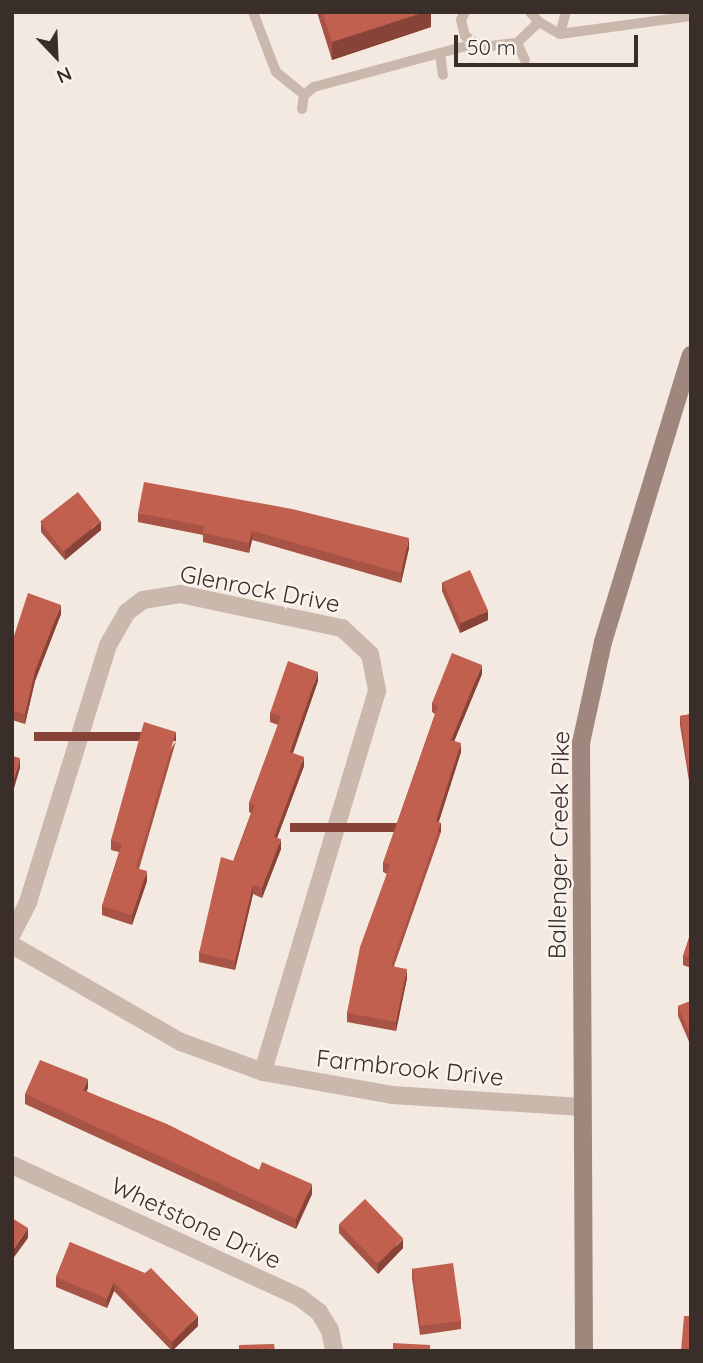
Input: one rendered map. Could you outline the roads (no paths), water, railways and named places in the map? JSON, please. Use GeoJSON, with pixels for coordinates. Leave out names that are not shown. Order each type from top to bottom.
{"type":"FeatureCollection","features":[{"type":"Feature","properties":{"kind":"main road","name":"Ballenger Creek Pike"},"geometry":{"type":"LineString","coordinates":[[584,1351],[581,743],[603,642],[691,355]]}},
{"type":"Feature","properties":{"kind":"street","name":"Glenrock Drive"},"geometry":{"type":"LineString","coordinates":[[12,934],[28,902],[108,645],[127,611],[143,600],[180,594],[342,628],[370,654],[377,691],[263,1072]]}},
{"type":"Feature","properties":{"kind":"street","name":"Farmbrook Drive"},"geometry":{"type":"LineString","coordinates":[[12,946],[181,1042],[263,1072],[392,1095],[582,1107]]}},
{"type":"Feature","properties":{"kind":"street","name":"Whetstone Drive"},"geometry":{"type":"LineString","coordinates":[[12,1165],[299,1297],[319,1312],[330,1330],[334,1351]]}},
{"type":"Feature","properties":{"kind":"lane"},"geometry":{"type":"LineString","coordinates":[[253,12],[276,72],[304,95]]}},
{"type":"Feature","properties":{"kind":"lane"},"geometry":{"type":"LineString","coordinates":[[465,12],[463,27],[473,44]]}},
{"type":"Feature","properties":{"kind":"lane"},"geometry":{"type":"LineString","coordinates":[[530,12],[540,22],[560,34],[691,16]]}},
{"type":"Feature","properties":{"kind":"lane"},"geometry":{"type":"LineString","coordinates":[[560,34],[566,12]]}},
{"type":"Feature","properties":{"kind":"lane"},"geometry":{"type":"LineString","coordinates":[[302,109],[304,95],[314,87],[473,44],[482,47],[517,43],[540,22]]}},
{"type":"Feature","properties":{"kind":"lane"},"geometry":{"type":"LineString","coordinates":[[517,43],[524,61]]}},
{"type":"Feature","properties":{"kind":"lane"},"geometry":{"type":"LineString","coordinates":[[440,54],[443,75]]}}]}
